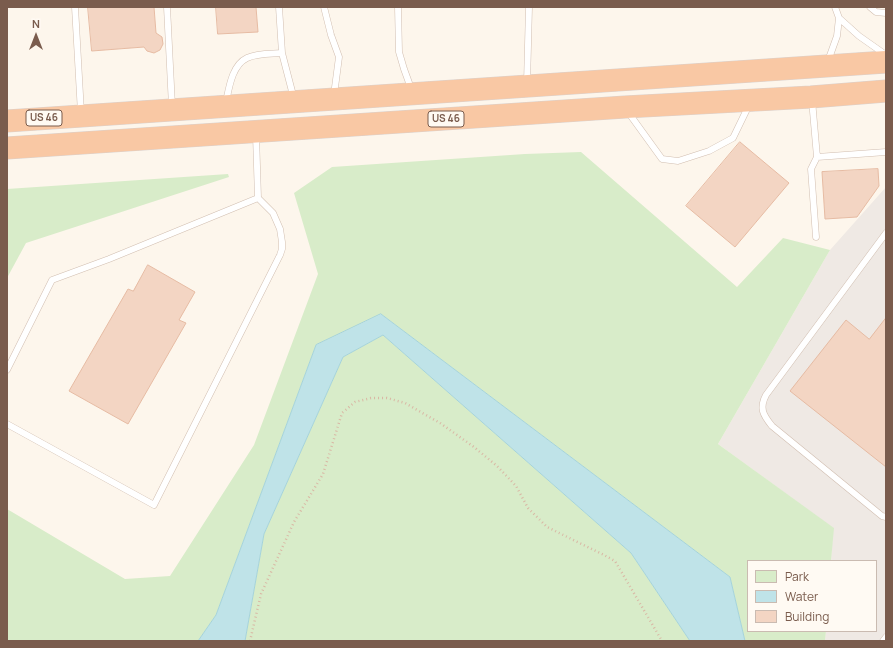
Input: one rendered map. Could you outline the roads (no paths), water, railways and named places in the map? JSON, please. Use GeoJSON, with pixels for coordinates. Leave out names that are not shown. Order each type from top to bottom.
{"type":"FeatureCollection","features":[{"type":"Feature","properties":{"kind":"highway","name":"US 46"},"geometry":{"type":"LineString","coordinates":[[7,121],[886,62]]}},
{"type":"Feature","properties":{"kind":"highway","name":"US 46"},"geometry":{"type":"LineString","coordinates":[[7,148],[886,91]]}},
{"type":"Feature","properties":{"kind":"lane"},"geometry":{"type":"LineString","coordinates":[[75,7],[81,116]]}},
{"type":"Feature","properties":{"kind":"lane"},"geometry":{"type":"LineString","coordinates":[[167,7],[172,110]]}},
{"type":"Feature","properties":{"kind":"lane"},"geometry":{"type":"LineString","coordinates":[[278,7],[282,53],[295,102]]}},
{"type":"Feature","properties":{"kind":"lane"},"geometry":{"type":"LineString","coordinates":[[324,7],[339,57],[333,99]]}},
{"type":"Feature","properties":{"kind":"lane"},"geometry":{"type":"LineString","coordinates":[[398,7],[399,52],[413,94]]}},
{"type":"Feature","properties":{"kind":"lane"},"geometry":{"type":"LineString","coordinates":[[527,86],[529,7]]}},
{"type":"Feature","properties":{"kind":"lane"},"geometry":{"type":"LineString","coordinates":[[826,66],[837,36],[839,18],[835,7]]}},
{"type":"Feature","properties":{"kind":"lane"},"geometry":{"type":"LineString","coordinates":[[870,7],[876,12],[886,13]]}},
{"type":"Feature","properties":{"kind":"lane"},"geometry":{"type":"LineString","coordinates":[[839,18],[859,36],[886,55]]}},
{"type":"Feature","properties":{"kind":"lane"},"geometry":{"type":"LineString","coordinates":[[225,106],[231,80],[238,66],[247,58],[260,54],[282,53]]}},
{"type":"Feature","properties":{"kind":"lane"},"geometry":{"type":"LineString","coordinates":[[811,97],[817,157],[811,169],[816,237]]}},
{"type":"Feature","properties":{"kind":"lane"},"geometry":{"type":"LineString","coordinates":[[625,107],[662,160],[678,161],[709,151],[733,138],[751,100]]}},
{"type":"Feature","properties":{"kind":"lane"},"geometry":{"type":"LineString","coordinates":[[7,424],[154,505],[280,255],[282,248],[280,229],[273,213],[258,198],[256,132]]}},
{"type":"Feature","properties":{"kind":"lane"},"geometry":{"type":"LineString","coordinates":[[817,157],[886,152]]}},
{"type":"Feature","properties":{"kind":"lane"},"geometry":{"type":"LineString","coordinates":[[7,370],[52,280],[109,259],[258,198]]}},
{"type":"Feature","properties":{"kind":"lane"},"geometry":{"type":"LineString","coordinates":[[886,233],[766,395],[762,408],[763,413],[772,426],[882,516],[886,517]]}},
{"type":"Feature","properties":{"kind":"lane"},"geometry":{"type":"LineString","coordinates":[[883,641],[886,637]]}},
{"type":"Feature","properties":{"kind":"water"},"geometry":{"type":"Polygon","coordinates":[[[381,314],[730,577],[745,641],[690,641],[631,553],[383,335],[343,357],[264,534],[245,641],[198,641],[216,615],[316,345],[381,314]]]}}]}
